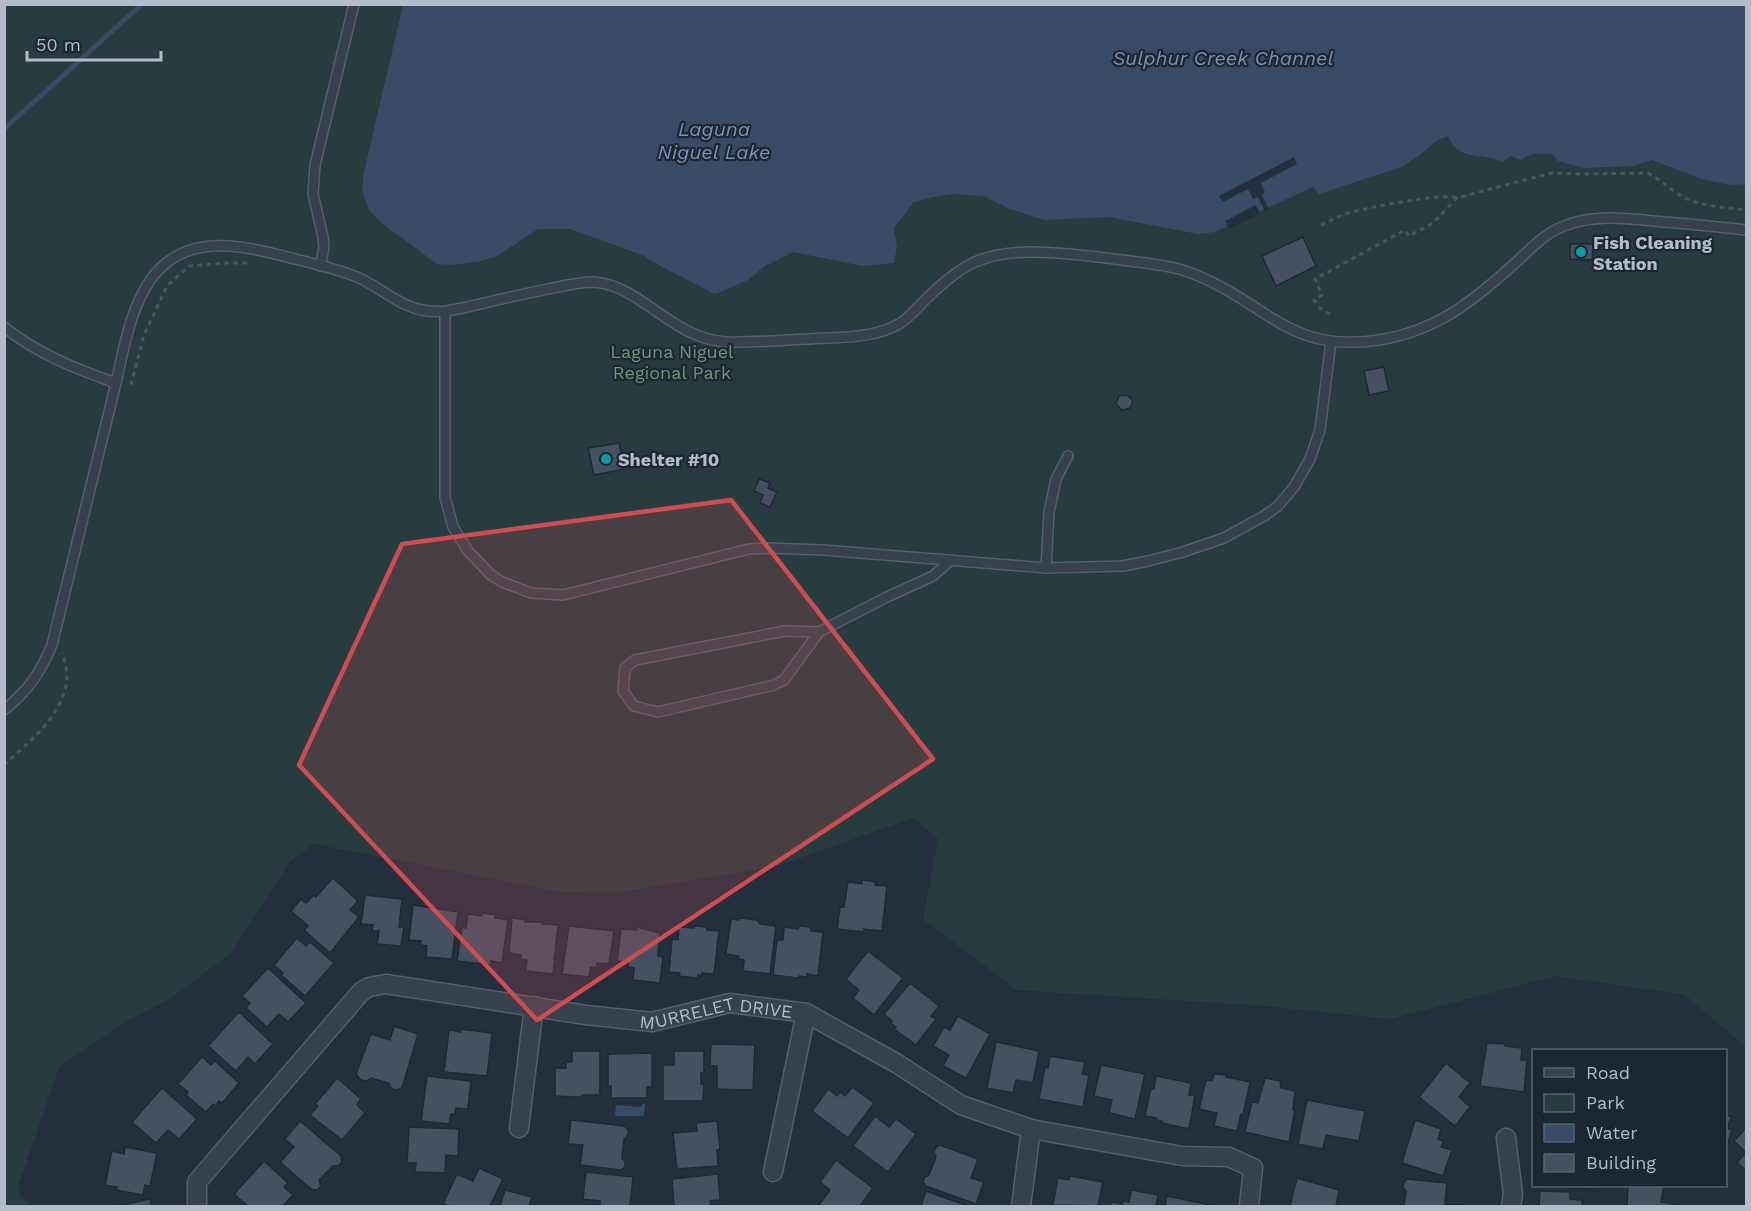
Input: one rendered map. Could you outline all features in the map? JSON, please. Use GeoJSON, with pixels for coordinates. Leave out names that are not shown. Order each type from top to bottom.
{"type":"FeatureCollection","features":[{"type":"Feature","properties":{"kind":"street","name":"MURRELET DRIVE"},"geometry":{"type":"LineString","coordinates":[[198,1206],[197,1182],[361,992],[369,987],[386,984],[586,1015],[652,1022],[730,1003],[806,1013],[896,1063],[961,1105],[1031,1129],[1182,1156],[1229,1157],[1253,1168],[1250,1206]]}},
{"type":"Feature","properties":{"kind":"street"},"geometry":{"type":"LineString","coordinates":[[519,1128],[534,1006]]}},
{"type":"Feature","properties":{"kind":"street"},"geometry":{"type":"LineString","coordinates":[[773,1172],[806,1013]]}},
{"type":"Feature","properties":{"kind":"street"},"geometry":{"type":"LineString","coordinates":[[1021,1206],[1031,1129]]}},
{"type":"Feature","properties":{"kind":"street"},"geometry":{"type":"LineString","coordinates":[[1506,1138],[1513,1194],[1511,1206]]}},
{"type":"Feature","properties":{"kind":"lane"},"geometry":{"type":"LineString","coordinates":[[320,266],[324,248],[313,194],[315,165],[354,4]]}},
{"type":"Feature","properties":{"kind":"lane"},"geometry":{"type":"LineString","coordinates":[[4,710],[29,688],[38,675],[52,645],[130,323],[142,294],[159,270],[179,254],[206,247],[231,245],[261,250],[366,281],[412,307],[445,312],[566,285],[594,282],[629,294],[686,331],[705,339],[762,342],[854,336],[881,331],[901,322],[948,277],[973,262],[1013,252],[1055,252],[1165,266],[1187,272],[1227,290],[1292,331],[1331,341],[1375,340],[1433,325],[1474,299],[1535,243],[1569,224],[1595,219],[1623,218],[1746,230]]}},
{"type":"Feature","properties":{"kind":"lane"},"geometry":{"type":"LineString","coordinates":[[445,312],[445,488],[448,514],[459,539],[491,575],[512,587],[531,594],[563,595],[759,548],[806,549],[1046,568],[1123,566],[1168,556],[1224,538],[1250,526],[1271,511],[1294,487],[1316,444],[1322,417],[1331,341]]}},
{"type":"Feature","properties":{"kind":"lane"},"geometry":{"type":"LineString","coordinates":[[4,327],[51,357],[77,370],[116,383]]}},
{"type":"Feature","properties":{"kind":"lane"},"geometry":{"type":"LineString","coordinates":[[1046,568],[1049,512],[1056,479],[1068,456]]}},
{"type":"Feature","properties":{"kind":"lane"},"geometry":{"type":"LineString","coordinates":[[819,632],[785,632],[635,660],[625,668],[623,691],[634,706],[658,712],[774,685],[784,680],[819,632],[933,576],[950,561]]}},
{"type":"Feature","properties":{"kind":"path"},"geometry":{"type":"LineString","coordinates":[[1321,225],[1343,214],[1445,196],[1457,198],[1552,172],[1581,174],[1638,172],[1654,176],[1677,194],[1705,205],[1746,210]]}},
{"type":"Feature","properties":{"kind":"path"},"geometry":{"type":"LineString","coordinates":[[1330,314],[1320,308],[1314,300],[1322,295],[1315,279],[1405,230],[1409,236],[1433,223],[1457,198]]}},
{"type":"Feature","properties":{"kind":"path"},"geometry":{"type":"LineString","coordinates":[[130,387],[144,335],[167,286],[189,266],[249,263]]}},
{"type":"Feature","properties":{"kind":"path"},"geometry":{"type":"LineString","coordinates":[[4,765],[39,732],[61,704],[68,678],[63,653]]}},
{"type":"Feature","properties":{"kind":"highlighted area"},"geometry":{"type":"Polygon","coordinates":[[[731,500],[933,759],[537,1020],[299,765],[402,544],[731,500]]]}},
{"type":"Feature","properties":{"kind":"green space","name":"Laguna Niguel Regional Park"},"geometry":{"type":"Polygon","coordinates":[[[5,5],[1746,5],[1746,1047],[1685,995],[1556,976],[1390,1019],[1266,1006],[1016,990],[923,919],[938,839],[913,818],[777,866],[615,893],[560,892],[314,844],[290,862],[231,953],[171,998],[126,1022],[59,1067],[17,1190],[30,1206],[5,1206],[5,5]]]}},
{"type":"Feature","properties":{"kind":"water","name":"Laguna Niguel Lake"},"geometry":{"type":"Polygon","coordinates":[[[403,5],[1746,5],[1746,184],[1731,185],[1701,179],[1652,160],[1633,166],[1583,168],[1558,161],[1552,154],[1532,154],[1520,160],[1511,156],[1502,162],[1466,154],[1454,146],[1448,136],[1434,142],[1404,166],[1319,194],[1313,187],[1215,232],[1198,234],[1109,217],[1044,220],[1010,209],[983,196],[953,194],[914,202],[894,228],[897,246],[894,263],[863,266],[793,252],[765,266],[748,280],[715,294],[642,255],[570,229],[538,229],[497,256],[482,261],[451,265],[437,264],[379,221],[370,211],[362,192],[364,172],[403,5]]]}},
{"type":"Feature","properties":{"kind":"water"},"geometry":{"type":"Polygon","coordinates":[[[645,1104],[644,1116],[615,1116],[616,1105],[641,1107],[645,1104]]]}},
{"type":"Feature","properties":{"kind":"pier"},"geometry":{"type":"Polygon","coordinates":[[[1294,157],[1297,164],[1261,183],[1265,192],[1262,195],[1269,209],[1265,211],[1258,197],[1253,199],[1248,189],[1223,202],[1219,196],[1294,157]]]}},
{"type":"Feature","properties":{"kind":"pier"},"geometry":{"type":"Polygon","coordinates":[[[1256,205],[1260,214],[1229,229],[1225,221],[1256,205]]]}},
{"type":"Feature","properties":{"kind":"building"},"geometry":{"type":"Polygon","coordinates":[[[1303,237],[1316,266],[1276,286],[1262,256],[1303,237]]]}},
{"type":"Feature","properties":{"kind":"building","name":"Fish Cleaning Station"},"geometry":{"type":"Polygon","coordinates":[[[1570,244],[1593,244],[1592,260],[1570,259],[1570,244]]]}},
{"type":"Feature","properties":{"kind":"building"},"geometry":{"type":"Polygon","coordinates":[[[1384,367],[1389,391],[1369,395],[1364,371],[1384,367]]]}},
{"type":"Feature","properties":{"kind":"building"},"geometry":{"type":"Polygon","coordinates":[[[1127,395],[1133,401],[1130,408],[1122,410],[1116,404],[1119,396],[1127,395]]]}},
{"type":"Feature","properties":{"kind":"building","name":"Shelter #10"},"geometry":{"type":"Polygon","coordinates":[[[619,443],[624,469],[594,475],[588,448],[619,443]]]}},
{"type":"Feature","properties":{"kind":"building"},"geometry":{"type":"Polygon","coordinates":[[[759,479],[770,483],[768,488],[777,492],[770,507],[760,503],[763,495],[754,491],[759,479]]]}},
{"type":"Feature","properties":{"kind":"building"},"geometry":{"type":"Polygon","coordinates":[[[333,878],[358,901],[350,910],[359,917],[330,953],[304,930],[308,926],[291,911],[301,899],[306,903],[314,895],[316,897],[333,878]]]}},
{"type":"Feature","properties":{"kind":"building"},"geometry":{"type":"Polygon","coordinates":[[[862,880],[876,882],[875,885],[887,886],[882,931],[837,929],[840,907],[844,907],[848,882],[862,884],[862,880]]]}},
{"type":"Feature","properties":{"kind":"building"},"geometry":{"type":"Polygon","coordinates":[[[365,895],[402,899],[399,927],[404,927],[401,946],[377,944],[379,931],[372,931],[373,925],[361,924],[365,895]]]}},
{"type":"Feature","properties":{"kind":"building"},"geometry":{"type":"Polygon","coordinates":[[[413,905],[458,912],[452,959],[426,957],[427,946],[420,945],[421,941],[409,940],[413,905]]]}},
{"type":"Feature","properties":{"kind":"building"},"geometry":{"type":"Polygon","coordinates":[[[482,913],[508,920],[502,963],[491,961],[491,965],[457,961],[462,927],[466,928],[468,914],[482,916],[482,913]]]}},
{"type":"Feature","properties":{"kind":"building"},"geometry":{"type":"Polygon","coordinates":[[[512,918],[526,920],[525,922],[558,925],[553,974],[526,971],[527,960],[521,959],[521,955],[509,953],[512,918]]]}},
{"type":"Feature","properties":{"kind":"building"},"geometry":{"type":"Polygon","coordinates":[[[740,918],[776,926],[770,974],[743,971],[744,960],[738,959],[739,956],[726,954],[731,919],[739,920],[740,918]]]}},
{"type":"Feature","properties":{"kind":"building"},"geometry":{"type":"Polygon","coordinates":[[[569,926],[614,931],[609,964],[597,963],[596,968],[591,967],[589,977],[562,974],[569,926]]]}},
{"type":"Feature","properties":{"kind":"building"},"geometry":{"type":"Polygon","coordinates":[[[694,926],[719,931],[714,974],[702,973],[702,976],[698,975],[698,978],[679,976],[680,973],[669,972],[672,939],[678,940],[679,927],[694,928],[694,926]]]}},
{"type":"Feature","properties":{"kind":"building"},"geometry":{"type":"Polygon","coordinates":[[[799,926],[811,927],[811,931],[823,932],[818,976],[807,974],[807,977],[799,976],[798,978],[773,975],[777,940],[783,940],[784,927],[798,929],[799,926]]]}},
{"type":"Feature","properties":{"kind":"building"},"geometry":{"type":"Polygon","coordinates":[[[637,927],[660,933],[658,956],[663,957],[660,983],[633,980],[634,968],[628,967],[628,962],[617,961],[621,929],[637,930],[637,927]]]}},
{"type":"Feature","properties":{"kind":"building"},"geometry":{"type":"Polygon","coordinates":[[[297,938],[306,946],[310,942],[334,963],[305,996],[281,975],[283,973],[274,965],[297,938]]]}},
{"type":"Feature","properties":{"kind":"building"},"geometry":{"type":"Polygon","coordinates":[[[868,951],[903,978],[874,1015],[853,998],[859,990],[846,979],[868,951]]]}},
{"type":"Feature","properties":{"kind":"building"},"geometry":{"type":"Polygon","coordinates":[[[268,968],[306,1003],[288,1022],[279,1014],[267,1027],[246,1008],[250,1003],[242,996],[268,968]]]}},
{"type":"Feature","properties":{"kind":"building"},"geometry":{"type":"Polygon","coordinates":[[[910,983],[939,1006],[931,1016],[936,1019],[916,1045],[894,1029],[896,1027],[891,1023],[892,1021],[884,1014],[910,983]]]}},
{"type":"Feature","properties":{"kind":"building"},"geometry":{"type":"Polygon","coordinates":[[[239,1012],[273,1044],[255,1064],[248,1057],[236,1071],[208,1046],[239,1012]]]}},
{"type":"Feature","properties":{"kind":"building"},"geometry":{"type":"Polygon","coordinates":[[[958,1016],[990,1034],[966,1078],[943,1066],[949,1055],[933,1046],[944,1027],[950,1030],[958,1016]]]}},
{"type":"Feature","properties":{"kind":"building"},"geometry":{"type":"Polygon","coordinates":[[[394,1026],[418,1034],[402,1088],[396,1090],[391,1088],[389,1083],[371,1078],[367,1081],[361,1080],[356,1074],[371,1034],[390,1040],[394,1026]]]}},
{"type":"Feature","properties":{"kind":"building"},"geometry":{"type":"Polygon","coordinates":[[[461,1029],[492,1033],[487,1076],[444,1072],[449,1030],[461,1032],[461,1029]]]}},
{"type":"Feature","properties":{"kind":"building"},"geometry":{"type":"Polygon","coordinates":[[[996,1042],[1039,1051],[1033,1083],[1016,1080],[1013,1093],[987,1088],[996,1042]]]}},
{"type":"Feature","properties":{"kind":"building"},"geometry":{"type":"Polygon","coordinates":[[[1487,1043],[1522,1048],[1521,1060],[1527,1060],[1524,1092],[1480,1086],[1487,1043]]]}},
{"type":"Feature","properties":{"kind":"building"},"geometry":{"type":"Polygon","coordinates":[[[711,1044],[755,1045],[753,1090],[717,1089],[717,1066],[710,1066],[711,1044]]]}},
{"type":"Feature","properties":{"kind":"building"},"geometry":{"type":"Polygon","coordinates":[[[572,1051],[600,1051],[600,1095],[555,1096],[555,1068],[566,1068],[566,1062],[572,1062],[572,1051]]]}},
{"type":"Feature","properties":{"kind":"building"},"geometry":{"type":"Polygon","coordinates":[[[674,1051],[704,1051],[704,1073],[701,1073],[701,1084],[704,1084],[703,1101],[663,1101],[663,1065],[674,1065],[674,1051]]]}},
{"type":"Feature","properties":{"kind":"building"},"geometry":{"type":"Polygon","coordinates":[[[652,1053],[652,1087],[647,1087],[647,1098],[611,1098],[611,1086],[608,1086],[608,1054],[652,1053]]]}},
{"type":"Feature","properties":{"kind":"building"},"geometry":{"type":"Polygon","coordinates":[[[1050,1056],[1085,1062],[1082,1074],[1089,1075],[1083,1107],[1039,1099],[1045,1067],[1048,1068],[1050,1056]]]}},
{"type":"Feature","properties":{"kind":"building"},"geometry":{"type":"Polygon","coordinates":[[[202,1057],[211,1065],[215,1061],[239,1083],[222,1103],[219,1101],[215,1106],[213,1104],[206,1112],[186,1095],[188,1092],[178,1084],[202,1057]]]}},
{"type":"Feature","properties":{"kind":"building"},"geometry":{"type":"Polygon","coordinates":[[[1446,1063],[1470,1083],[1459,1097],[1470,1107],[1455,1126],[1419,1097],[1446,1063]]]}},
{"type":"Feature","properties":{"kind":"building"},"geometry":{"type":"Polygon","coordinates":[[[1101,1065],[1145,1074],[1135,1119],[1109,1113],[1112,1100],[1094,1096],[1101,1065]]]}},
{"type":"Feature","properties":{"kind":"building"},"geometry":{"type":"Polygon","coordinates":[[[1214,1074],[1227,1075],[1226,1077],[1250,1082],[1237,1131],[1214,1126],[1217,1113],[1199,1109],[1206,1080],[1212,1081],[1214,1074]]]}},
{"type":"Feature","properties":{"kind":"building"},"geometry":{"type":"Polygon","coordinates":[[[427,1076],[471,1081],[468,1109],[456,1108],[455,1114],[451,1114],[449,1124],[421,1121],[427,1076]]]}},
{"type":"Feature","properties":{"kind":"building"},"geometry":{"type":"Polygon","coordinates":[[[1156,1076],[1191,1083],[1189,1095],[1195,1096],[1189,1129],[1162,1123],[1156,1118],[1145,1116],[1156,1076]]]}},
{"type":"Feature","properties":{"kind":"building"},"geometry":{"type":"Polygon","coordinates":[[[337,1078],[361,1099],[357,1105],[365,1113],[342,1140],[310,1115],[318,1106],[315,1104],[337,1078]]]}},
{"type":"Feature","properties":{"kind":"building"},"geometry":{"type":"Polygon","coordinates":[[[1265,1078],[1280,1081],[1281,1088],[1295,1091],[1293,1110],[1295,1110],[1289,1142],[1245,1132],[1252,1102],[1258,1103],[1265,1078]]]}},
{"type":"Feature","properties":{"kind":"building"},"geometry":{"type":"Polygon","coordinates":[[[852,1087],[874,1103],[848,1138],[812,1111],[828,1089],[837,1096],[840,1092],[845,1096],[852,1087]]]}},
{"type":"Feature","properties":{"kind":"building"},"geometry":{"type":"Polygon","coordinates":[[[162,1088],[197,1119],[179,1139],[168,1130],[156,1143],[132,1122],[162,1088]]]}},
{"type":"Feature","properties":{"kind":"building"},"geometry":{"type":"Polygon","coordinates":[[[1307,1100],[1365,1111],[1359,1141],[1326,1135],[1323,1149],[1298,1144],[1307,1100]]]}},
{"type":"Feature","properties":{"kind":"building"},"geometry":{"type":"Polygon","coordinates":[[[1727,1115],[1731,1117],[1727,1128],[1727,1115]]]}},
{"type":"Feature","properties":{"kind":"building"},"geometry":{"type":"Polygon","coordinates":[[[875,1116],[889,1127],[896,1119],[916,1134],[888,1172],[853,1146],[875,1116]]]}},
{"type":"Feature","properties":{"kind":"building"},"geometry":{"type":"Polygon","coordinates":[[[571,1120],[625,1126],[628,1135],[624,1139],[622,1158],[625,1167],[621,1170],[580,1165],[583,1145],[568,1144],[571,1120]]]}},
{"type":"Feature","properties":{"kind":"building"},"geometry":{"type":"Polygon","coordinates":[[[1415,1120],[1441,1129],[1438,1139],[1443,1141],[1441,1147],[1452,1150],[1443,1176],[1402,1163],[1415,1120]]]}},
{"type":"Feature","properties":{"kind":"building"},"geometry":{"type":"Polygon","coordinates":[[[300,1121],[341,1156],[342,1162],[338,1166],[333,1166],[319,1180],[321,1186],[317,1190],[311,1189],[280,1162],[294,1147],[285,1139],[300,1121]]]}},
{"type":"Feature","properties":{"kind":"building"},"geometry":{"type":"Polygon","coordinates":[[[717,1121],[720,1149],[717,1150],[718,1166],[677,1169],[673,1133],[697,1131],[696,1123],[717,1121]]]}},
{"type":"Feature","properties":{"kind":"building"},"geometry":{"type":"Polygon","coordinates":[[[409,1127],[459,1129],[458,1156],[446,1155],[445,1173],[415,1172],[416,1163],[407,1163],[409,1127]]]}},
{"type":"Feature","properties":{"kind":"building"},"geometry":{"type":"Polygon","coordinates":[[[1727,1128],[1732,1130],[1727,1145],[1727,1128]]]}},
{"type":"Feature","properties":{"kind":"building"},"geometry":{"type":"Polygon","coordinates":[[[1746,1128],[1746,1153],[1734,1141],[1746,1128]]]}},
{"type":"Feature","properties":{"kind":"building"},"geometry":{"type":"Polygon","coordinates":[[[940,1145],[978,1159],[971,1178],[984,1182],[976,1204],[926,1186],[923,1182],[929,1175],[936,1157],[934,1152],[936,1147],[940,1145]]]}},
{"type":"Feature","properties":{"kind":"building"},"geometry":{"type":"Polygon","coordinates":[[[125,1147],[157,1153],[150,1186],[145,1185],[143,1195],[116,1190],[117,1187],[105,1185],[112,1151],[124,1154],[125,1147]]]}},
{"type":"Feature","properties":{"kind":"building"},"geometry":{"type":"Polygon","coordinates":[[[1746,1153],[1746,1171],[1737,1162],[1746,1153]]]}},
{"type":"Feature","properties":{"kind":"building"},"geometry":{"type":"Polygon","coordinates":[[[836,1160],[873,1188],[860,1206],[819,1205],[830,1190],[820,1182],[836,1160]]]}},
{"type":"Feature","properties":{"kind":"building"},"geometry":{"type":"Polygon","coordinates":[[[264,1161],[288,1183],[284,1187],[293,1195],[283,1206],[248,1206],[234,1194],[264,1161]]]}},
{"type":"Feature","properties":{"kind":"building"},"geometry":{"type":"Polygon","coordinates":[[[479,1168],[503,1179],[490,1206],[443,1204],[457,1174],[473,1181],[479,1168]]]}},
{"type":"Feature","properties":{"kind":"building"},"geometry":{"type":"Polygon","coordinates":[[[586,1172],[633,1177],[630,1206],[597,1206],[600,1205],[600,1201],[583,1199],[586,1172]]]}},
{"type":"Feature","properties":{"kind":"building"},"geometry":{"type":"Polygon","coordinates":[[[718,1174],[720,1200],[710,1201],[711,1206],[674,1206],[672,1179],[718,1174]]]}},
{"type":"Feature","properties":{"kind":"building"},"geometry":{"type":"Polygon","coordinates":[[[1070,1176],[1103,1182],[1098,1206],[1053,1205],[1058,1178],[1069,1180],[1070,1176]]]}},
{"type":"Feature","properties":{"kind":"building"},"geometry":{"type":"Polygon","coordinates":[[[1297,1178],[1339,1190],[1336,1206],[1290,1206],[1297,1178]]]}},
{"type":"Feature","properties":{"kind":"building"},"geometry":{"type":"Polygon","coordinates":[[[1407,1179],[1447,1183],[1445,1204],[1459,1206],[1404,1206],[1406,1191],[1403,1187],[1407,1179]]]}},
{"type":"Feature","properties":{"kind":"building"},"geometry":{"type":"Polygon","coordinates":[[[1553,1187],[1596,1187],[1596,1189],[1553,1187]]]}},
{"type":"Feature","properties":{"kind":"building"},"geometry":{"type":"Polygon","coordinates":[[[1628,1187],[1664,1187],[1661,1202],[1673,1204],[1673,1206],[1627,1206],[1628,1187]]]}},
{"type":"Feature","properties":{"kind":"building"},"geometry":{"type":"Polygon","coordinates":[[[505,1190],[532,1197],[529,1206],[500,1206],[505,1190]]]}},
{"type":"Feature","properties":{"kind":"building"},"geometry":{"type":"Polygon","coordinates":[[[1131,1190],[1158,1195],[1156,1206],[1110,1206],[1111,1202],[1122,1204],[1123,1201],[1129,1202],[1131,1190]]]}},
{"type":"Feature","properties":{"kind":"building"},"geometry":{"type":"Polygon","coordinates":[[[926,1191],[968,1206],[921,1206],[926,1191]]]}},
{"type":"Feature","properties":{"kind":"building"},"geometry":{"type":"Polygon","coordinates":[[[1540,1191],[1570,1192],[1570,1199],[1582,1200],[1582,1206],[1539,1206],[1540,1191]]]}},
{"type":"Feature","properties":{"kind":"building"},"geometry":{"type":"Polygon","coordinates":[[[1167,1196],[1210,1205],[1210,1206],[1165,1206],[1167,1196]]]}},
{"type":"Feature","properties":{"kind":"building"},"geometry":{"type":"Polygon","coordinates":[[[150,1199],[151,1206],[117,1206],[150,1199]]]}},
{"type":"Feature","properties":{"kind":"waterway"},"geometry":{"type":"LineString","coordinates":[[4,129],[142,4]]}},
{"type":"Feature","properties":{"kind":"place","name":"Fish Cleaning Station"},"geometry":{"type":"Point","coordinates":[1581,252]}},
{"type":"Feature","properties":{"kind":"place","name":"Shelter #10"},"geometry":{"type":"Point","coordinates":[606,459]}},
{"type":"Feature","properties":{"kind":"water label","name":"Sulphur Creek Channel"},"geometry":{"type":"Point","coordinates":[1223,58]}}]}
